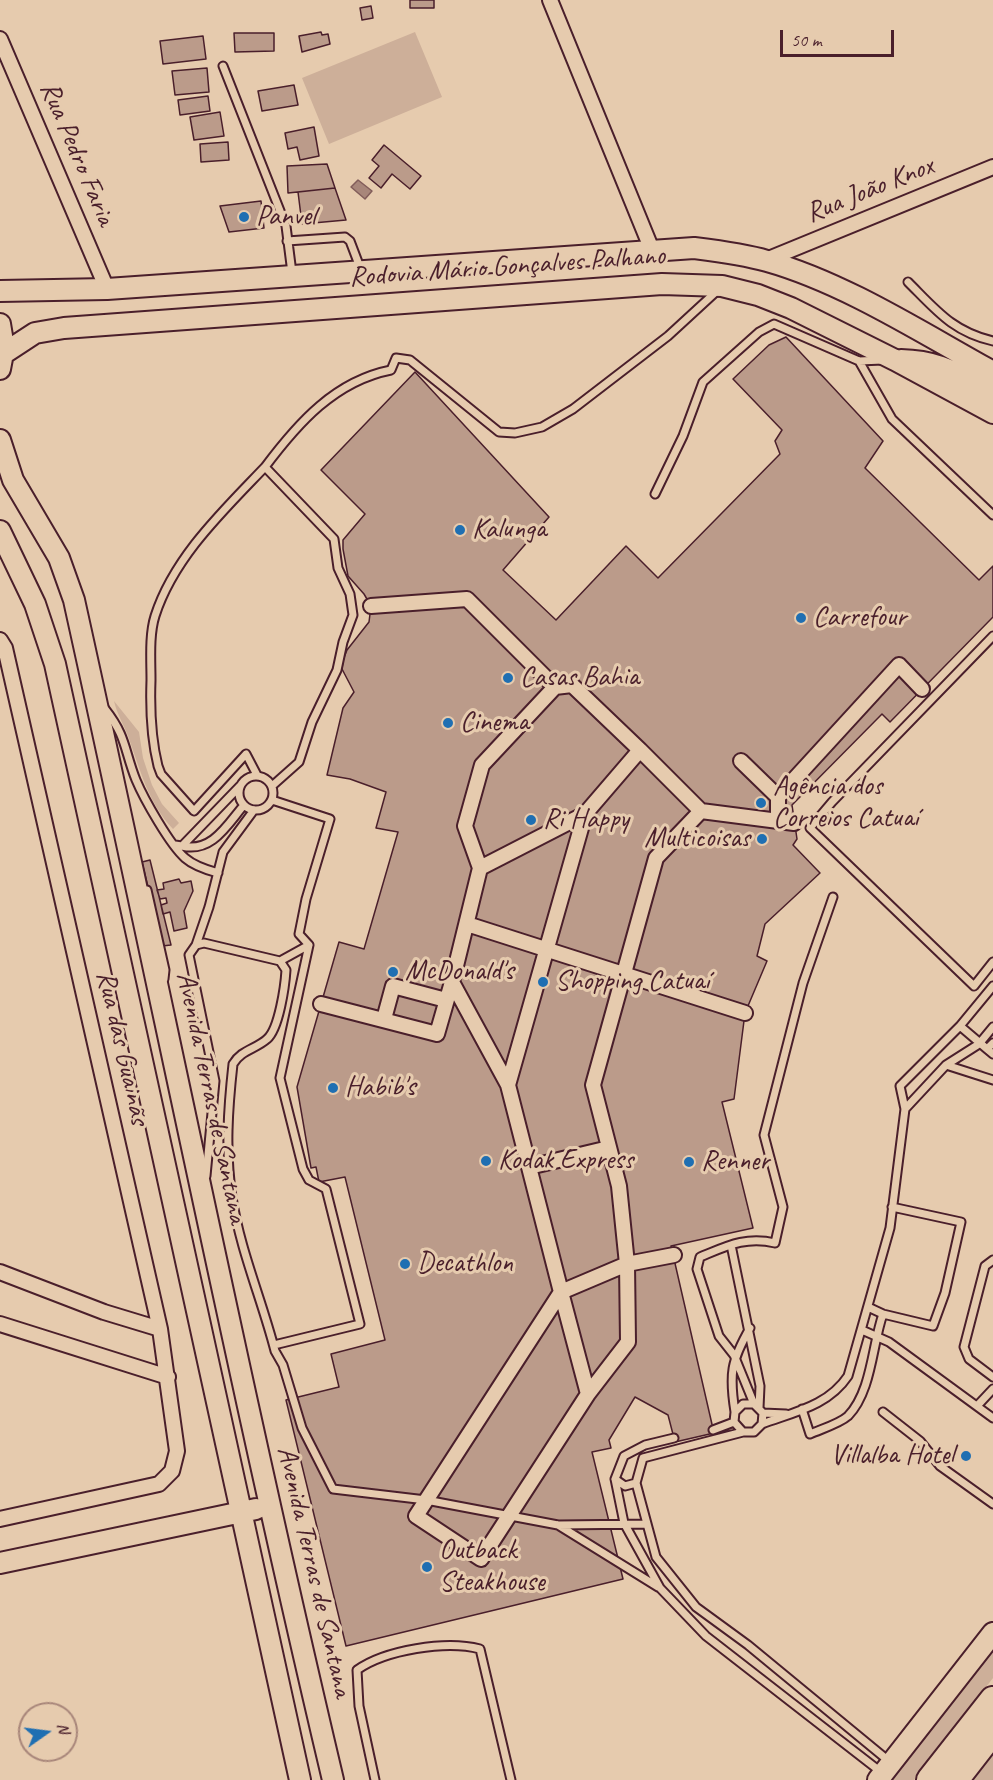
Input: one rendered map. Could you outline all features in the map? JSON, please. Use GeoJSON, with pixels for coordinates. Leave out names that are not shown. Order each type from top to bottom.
{"type":"FeatureCollection","features":[{"type":"Feature","properties":{"kind":"highway"},"geometry":{"type":"LineString","coordinates":[[930,1780],[993,1700]]}},
{"type":"Feature","properties":{"kind":"highway"},"geometry":{"type":"LineString","coordinates":[[956,1780],[993,1731]]}},
{"type":"Feature","properties":{"kind":"street"},"geometry":{"type":"LineString","coordinates":[[550,0],[652,250]]}},
{"type":"Feature","properties":{"kind":"street","name":"Rua Pedro Faria"},"geometry":{"type":"LineString","coordinates":[[0,39],[107,289]]}},
{"type":"Feature","properties":{"kind":"street","name":"Rua João Knox"},"geometry":{"type":"LineString","coordinates":[[766,261],[993,167]]}},
{"type":"Feature","properties":{"kind":"street","name":"Rodovia Mário Gonçalves Palhano"},"geometry":{"type":"LineString","coordinates":[[0,291],[107,289],[694,248],[766,261],[831,286],[993,372]]}},
{"type":"Feature","properties":{"kind":"street","name":"Rodovia Mário Gonçalves Palhano"},"geometry":{"type":"LineString","coordinates":[[2,361],[10,347],[35,333],[64,328],[662,284],[722,286],[758,295],[791,308],[895,360],[993,413]]}},
{"type":"Feature","properties":{"kind":"street"},"geometry":{"type":"LineString","coordinates":[[0,324],[2,361]]}},
{"type":"Feature","properties":{"kind":"street"},"geometry":{"type":"LineString","coordinates":[[895,360],[925,360],[941,364],[993,392]]}},
{"type":"Feature","properties":{"kind":"street","name":"Avenida Terras de Santana"},"geometry":{"type":"LineString","coordinates":[[0,440],[13,480],[51,540],[68,577],[204,1194],[268,1506],[333,1780]]}},
{"type":"Feature","properties":{"kind":"street","name":"Avenida Terras de Santana"},"geometry":{"type":"LineString","coordinates":[[0,531],[35,604],[58,674],[243,1511],[300,1780]]}},
{"type":"Feature","properties":{"kind":"street"},"geometry":{"type":"LineString","coordinates":[[371,606],[466,598],[555,687]]}},
{"type":"Feature","properties":{"kind":"street","name":"Rua das Guainãs"},"geometry":{"type":"LineString","coordinates":[[0,640],[8,660],[160,1329],[177,1451],[172,1471],[159,1484],[0,1519]]}},
{"type":"Feature","properties":{"kind":"street"},"geometry":{"type":"LineString","coordinates":[[778,821],[778,797],[899,665],[921,689]]}},
{"type":"Feature","properties":{"kind":"street"},"geometry":{"type":"LineString","coordinates":[[321,1004],[437,1034],[480,868],[465,826],[482,765],[555,687],[572,685],[701,811],[794,823]]}},
{"type":"Feature","properties":{"kind":"street"},"geometry":{"type":"LineString","coordinates":[[480,868],[585,814],[640,750]]}},
{"type":"Feature","properties":{"kind":"street"},"geometry":{"type":"LineString","coordinates":[[741,761],[778,797]]}},
{"type":"Feature","properties":{"kind":"street"},"geometry":{"type":"LineString","coordinates":[[674,1255],[627,1264],[561,1292],[416,1516],[480,1559],[588,1394],[628,1342],[627,1264],[619,1186],[592,1085],[656,858],[701,811]]}},
{"type":"Feature","properties":{"kind":"street"},"geometry":{"type":"LineString","coordinates":[[508,1085],[585,814]]}},
{"type":"Feature","properties":{"kind":"street"},"geometry":{"type":"LineString","coordinates":[[467,924],[624,972],[745,1013]]}},
{"type":"Feature","properties":{"kind":"street"},"geometry":{"type":"LineString","coordinates":[[452,982],[508,1085],[588,1394]]}},
{"type":"Feature","properties":{"kind":"street"},"geometry":{"type":"LineString","coordinates":[[384,1019],[393,986],[446,1000]]}},
{"type":"Feature","properties":{"kind":"street"},"geometry":{"type":"LineString","coordinates":[[529,1167],[609,1148]]}},
{"type":"Feature","properties":{"kind":"street"},"geometry":{"type":"LineString","coordinates":[[0,1272],[104,1312],[160,1329]]}},
{"type":"Feature","properties":{"kind":"street"},"geometry":{"type":"LineString","coordinates":[[0,1324],[168,1377]]}},
{"type":"Feature","properties":{"kind":"street"},"geometry":{"type":"LineString","coordinates":[[0,1563],[268,1506]]}},
{"type":"Feature","properties":{"kind":"street"},"geometry":{"type":"LineString","coordinates":[[884,1772],[993,1633]]}},
{"type":"Feature","properties":{"kind":"lane"},"geometry":{"type":"LineString","coordinates":[[223,66],[286,225],[293,276]]}},
{"type":"Feature","properties":{"kind":"lane"},"geometry":{"type":"LineString","coordinates":[[287,241],[345,237],[350,241],[361,270]]}},
{"type":"Feature","properties":{"kind":"lane"},"geometry":{"type":"LineString","coordinates":[[908,282],[950,324],[967,334],[993,341]]}},
{"type":"Feature","properties":{"kind":"lane"},"geometry":{"type":"LineString","coordinates":[[256,775],[246,754],[194,810],[161,774],[150,707],[154,618],[169,582],[189,552],[265,467],[292,430],[315,409],[347,386],[391,370],[396,358],[410,360],[499,432],[515,433],[542,427],[610,382],[668,336],[722,286]]}},
{"type":"Feature","properties":{"kind":"lane"},"geometry":{"type":"LineString","coordinates":[[655,494],[683,436],[703,382],[759,332],[774,324],[786,327],[859,361],[895,360]]}},
{"type":"Feature","properties":{"kind":"lane"},"geometry":{"type":"LineString","coordinates":[[859,361],[892,419],[993,515]]}},
{"type":"Feature","properties":{"kind":"lane"},"geometry":{"type":"LineString","coordinates":[[265,467],[334,539],[338,568],[350,594],[353,615],[343,642],[337,670],[312,722],[299,762],[272,786]]}},
{"type":"Feature","properties":{"kind":"lane"},"geometry":{"type":"LineString","coordinates":[[993,636],[810,828],[974,986],[993,962]]}},
{"type":"Feature","properties":{"kind":"lane"},"geometry":{"type":"LineString","coordinates":[[95,697],[121,733],[144,798],[185,858],[218,873]]}},
{"type":"Feature","properties":{"kind":"lane"},"geometry":{"type":"LineString","coordinates":[[109,760],[124,787],[131,821]]}},
{"type":"Feature","properties":{"kind":"lane"},"geometry":{"type":"LineString","coordinates":[[178,845],[247,778],[256,775],[266,778],[272,786],[272,800],[263,808],[254,810],[244,805],[239,796],[240,786]]}},
{"type":"Feature","properties":{"kind":"lane"},"geometry":{"type":"LineString","coordinates":[[272,800],[330,819],[306,899],[299,934],[309,945]]}},
{"type":"Feature","properties":{"kind":"lane"},"geometry":{"type":"LineString","coordinates":[[178,845],[194,849],[205,846],[217,837],[244,805]]}},
{"type":"Feature","properties":{"kind":"lane"},"geometry":{"type":"LineString","coordinates":[[204,1194],[215,1082],[189,955],[196,945],[226,846],[254,810]]}},
{"type":"Feature","properties":{"kind":"lane"},"geometry":{"type":"LineString","coordinates":[[144,879],[165,970],[160,999]]}},
{"type":"Feature","properties":{"kind":"lane"},"geometry":{"type":"LineString","coordinates":[[759,1408],[734,1354],[719,1336],[697,1269],[700,1257],[731,1245],[757,1238],[775,1243],[783,1207],[764,1135],[803,983],[833,897]]}},
{"type":"Feature","properties":{"kind":"lane"},"geometry":{"type":"LineString","coordinates":[[196,945],[210,944],[280,961],[309,945]]}},
{"type":"Feature","properties":{"kind":"lane"},"geometry":{"type":"LineString","coordinates":[[274,1345],[360,1324],[326,1189],[309,1180],[303,1169],[280,1078],[309,945]]}},
{"type":"Feature","properties":{"kind":"lane"},"geometry":{"type":"LineString","coordinates":[[280,961],[286,974],[275,1027],[269,1038],[237,1057],[233,1064],[227,1128],[232,1198],[274,1345],[283,1365],[302,1428],[333,1489],[426,1500],[558,1525],[646,1524]]}},
{"type":"Feature","properties":{"kind":"lane"},"geometry":{"type":"LineString","coordinates":[[884,1772],[748,1645],[696,1607],[656,1557],[636,1483],[643,1458],[743,1432],[754,1432],[762,1424],[820,1404],[840,1390],[848,1376],[890,1228],[905,1109],[900,1086],[960,1026],[993,986]]}},
{"type":"Feature","properties":{"kind":"lane"},"geometry":{"type":"LineString","coordinates":[[960,1026],[990,1052],[993,1043]]}},
{"type":"Feature","properties":{"kind":"lane"},"geometry":{"type":"LineString","coordinates":[[905,1109],[946,1065],[980,1044],[993,1027]]}},
{"type":"Feature","properties":{"kind":"lane"},"geometry":{"type":"LineString","coordinates":[[946,1065],[993,1080]]}},
{"type":"Feature","properties":{"kind":"lane"},"geometry":{"type":"LineString","coordinates":[[868,1307],[883,1314],[933,1326],[945,1293],[961,1222],[892,1207]]}},
{"type":"Feature","properties":{"kind":"lane"},"geometry":{"type":"LineString","coordinates":[[731,1245],[750,1328],[760,1386],[759,1408],[762,1424]]}},
{"type":"Feature","properties":{"kind":"lane"},"geometry":{"type":"LineString","coordinates":[[993,1260],[986,1266],[964,1347],[969,1359],[993,1377]]}},
{"type":"Feature","properties":{"kind":"lane"},"geometry":{"type":"LineString","coordinates":[[802,1409],[810,1434],[848,1416],[864,1389],[875,1336],[883,1314]]}},
{"type":"Feature","properties":{"kind":"lane"},"geometry":{"type":"LineString","coordinates":[[743,1432],[734,1422],[735,1412],[731,1386],[734,1354],[750,1328]]}},
{"type":"Feature","properties":{"kind":"lane"},"geometry":{"type":"LineString","coordinates":[[862,1330],[889,1342],[993,1418]]}},
{"type":"Feature","properties":{"kind":"lane"},"geometry":{"type":"LineString","coordinates":[[977,1407],[993,1389]]}},
{"type":"Feature","properties":{"kind":"lane"},"geometry":{"type":"LineString","coordinates":[[735,1412],[743,1404],[789,1414]]}},
{"type":"Feature","properties":{"kind":"lane"},"geometry":{"type":"LineString","coordinates":[[883,1412],[920,1441],[939,1466],[993,1504]]}},
{"type":"Feature","properties":{"kind":"lane"},"geometry":{"type":"LineString","coordinates":[[713,1430],[734,1422]]}},
{"type":"Feature","properties":{"kind":"lane"},"geometry":{"type":"LineString","coordinates":[[660,1588],[624,1523],[615,1479],[624,1456],[645,1445],[674,1438]]}},
{"type":"Feature","properties":{"kind":"lane"},"geometry":{"type":"LineString","coordinates":[[615,1479],[625,1486],[636,1483]]}},
{"type":"Feature","properties":{"kind":"lane"},"geometry":{"type":"LineString","coordinates":[[558,1525],[660,1588],[706,1636],[884,1772]]}},
{"type":"Feature","properties":{"kind":"lane"},"geometry":{"type":"LineString","coordinates":[[373,1780],[359,1706],[357,1670],[379,1659],[428,1646],[450,1643],[480,1648],[511,1780]]}},
{"type":"Feature","properties":{"kind":"shaded area"},"geometry":{"type":"Polygon","coordinates":[[[415,32],[442,97],[329,144],[302,78],[415,32]]]}},
{"type":"Feature","properties":{"kind":"shaded area"},"geometry":{"type":"Polygon","coordinates":[[[358,180],[372,191],[365,199],[351,187],[358,180]]]}},
{"type":"Feature","properties":{"kind":"shaded area"},"geometry":{"type":"Polygon","coordinates":[[[114,701],[139,732],[143,758],[152,785],[162,804],[179,823],[173,829],[151,797],[114,701]]]}},
{"type":"Feature","properties":{"kind":"shaded area"},"geometry":{"type":"Polygon","coordinates":[[[993,1642],[993,1678],[914,1780],[892,1780],[993,1642]]]}},
{"type":"Feature","properties":{"kind":"shaded area"},"geometry":{"type":"Polygon","coordinates":[[[993,1755],[993,1780],[974,1780],[993,1755]]]}},
{"type":"Feature","properties":{"kind":"building"},"geometry":{"type":"Polygon","coordinates":[[[410,0],[434,0],[434,8],[410,8],[410,0]]]}},
{"type":"Feature","properties":{"kind":"building"},"geometry":{"type":"Polygon","coordinates":[[[371,6],[373,18],[362,20],[360,8],[371,6]]]}},
{"type":"Feature","properties":{"kind":"building"},"geometry":{"type":"Polygon","coordinates":[[[321,32],[322,35],[328,34],[330,44],[302,52],[299,36],[321,32]]]}},
{"type":"Feature","properties":{"kind":"building"},"geometry":{"type":"Polygon","coordinates":[[[234,33],[274,33],[274,51],[235,52],[234,33]]]}},
{"type":"Feature","properties":{"kind":"building"},"geometry":{"type":"Polygon","coordinates":[[[203,36],[206,59],[163,64],[160,41],[203,36]]]}},
{"type":"Feature","properties":{"kind":"building"},"geometry":{"type":"Polygon","coordinates":[[[207,68],[209,92],[175,95],[172,71],[207,68]]]}},
{"type":"Feature","properties":{"kind":"building"},"geometry":{"type":"Polygon","coordinates":[[[294,85],[298,105],[262,111],[258,91],[294,85]]]}},
{"type":"Feature","properties":{"kind":"building"},"geometry":{"type":"Polygon","coordinates":[[[208,96],[210,111],[180,115],[178,100],[208,96]]]}},
{"type":"Feature","properties":{"kind":"building"},"geometry":{"type":"Polygon","coordinates":[[[220,112],[224,136],[194,140],[190,117],[220,112]]]}},
{"type":"Feature","properties":{"kind":"building"},"geometry":{"type":"Polygon","coordinates":[[[314,127],[319,156],[300,160],[297,147],[288,149],[285,133],[314,127]]]}},
{"type":"Feature","properties":{"kind":"building"},"geometry":{"type":"Polygon","coordinates":[[[228,142],[229,160],[201,162],[200,144],[228,142]]]}},
{"type":"Feature","properties":{"kind":"building"},"geometry":{"type":"Polygon","coordinates":[[[384,145],[421,176],[410,189],[392,174],[381,188],[369,178],[379,166],[372,160],[384,145]]]}},
{"type":"Feature","properties":{"kind":"building"},"geometry":{"type":"Polygon","coordinates":[[[327,164],[335,188],[288,193],[287,166],[327,164]]]}},
{"type":"Feature","properties":{"kind":"building"},"geometry":{"type":"Polygon","coordinates":[[[335,188],[346,220],[302,224],[298,192],[335,188]]]}},
{"type":"Feature","properties":{"kind":"building"},"geometry":{"type":"Polygon","coordinates":[[[261,201],[264,228],[229,232],[220,206],[261,201]]]}},
{"type":"Feature","properties":{"kind":"building","name":"Shopping Catuaí"},"geometry":{"type":"Polygon","coordinates":[[[786,337],[883,441],[865,468],[979,580],[993,566],[993,617],[890,722],[882,714],[792,805],[797,839],[793,845],[820,873],[765,924],[757,956],[767,961],[745,1013],[734,1099],[722,1102],[753,1228],[671,1246],[714,1433],[675,1442],[668,1415],[635,1397],[609,1440],[611,1448],[592,1452],[623,1579],[346,1646],[286,1400],[339,1387],[331,1354],[385,1340],[345,1177],[319,1182],[316,1167],[311,1168],[297,1087],[339,942],[364,949],[398,832],[376,828],[386,792],[350,779],[327,775],[343,708],[354,692],[342,669],[343,660],[347,650],[369,622],[371,606],[348,576],[343,549],[343,540],[365,514],[321,470],[415,372],[549,517],[503,570],[556,620],[626,546],[658,578],[780,454],[775,441],[782,430],[733,379],[769,345],[786,337]]]}},
{"type":"Feature","properties":{"kind":"building"},"geometry":{"type":"Polygon","coordinates":[[[150,860],[171,945],[162,946],[142,862],[150,860]]]}},
{"type":"Feature","properties":{"kind":"building"},"geometry":{"type":"Polygon","coordinates":[[[179,879],[181,883],[191,881],[193,891],[184,911],[187,928],[174,931],[170,912],[163,914],[161,905],[167,903],[166,898],[160,899],[157,890],[164,889],[163,883],[179,879]]]}},
{"type":"Feature","properties":{"kind":"place","name":"Panvel"},"geometry":{"type":"Point","coordinates":[244,217]}},
{"type":"Feature","properties":{"kind":"place","name":"Kalunga"},"geometry":{"type":"Point","coordinates":[460,530]}},
{"type":"Feature","properties":{"kind":"place","name":"Carrefour"},"geometry":{"type":"Point","coordinates":[801,618]}},
{"type":"Feature","properties":{"kind":"place","name":"Casas Bahia"},"geometry":{"type":"Point","coordinates":[508,678]}},
{"type":"Feature","properties":{"kind":"place","name":"Cinema"},"geometry":{"type":"Point","coordinates":[448,723]}},
{"type":"Feature","properties":{"kind":"place","name":"Agência dos Correios Catuaí"},"geometry":{"type":"Point","coordinates":[761,803]}},
{"type":"Feature","properties":{"kind":"place","name":"Ri Happy"},"geometry":{"type":"Point","coordinates":[531,820]}},
{"type":"Feature","properties":{"kind":"place","name":"Multicoisas"},"geometry":{"type":"Point","coordinates":[762,839]}},
{"type":"Feature","properties":{"kind":"place","name":"McDonald's"},"geometry":{"type":"Point","coordinates":[393,972]}},
{"type":"Feature","properties":{"kind":"place","name":"Shopping Catuaí"},"geometry":{"type":"Point","coordinates":[543,982]}},
{"type":"Feature","properties":{"kind":"place","name":"Habib's"},"geometry":{"type":"Point","coordinates":[333,1088]}},
{"type":"Feature","properties":{"kind":"place","name":"Kodak Express"},"geometry":{"type":"Point","coordinates":[486,1161]}},
{"type":"Feature","properties":{"kind":"place","name":"Renner"},"geometry":{"type":"Point","coordinates":[689,1162]}},
{"type":"Feature","properties":{"kind":"place","name":"Decathlon"},"geometry":{"type":"Point","coordinates":[405,1264]}},
{"type":"Feature","properties":{"kind":"place","name":"Villalba Hotel"},"geometry":{"type":"Point","coordinates":[966,1456]}},
{"type":"Feature","properties":{"kind":"place","name":"Outback Steakhouse"},"geometry":{"type":"Point","coordinates":[427,1567]}}]}
